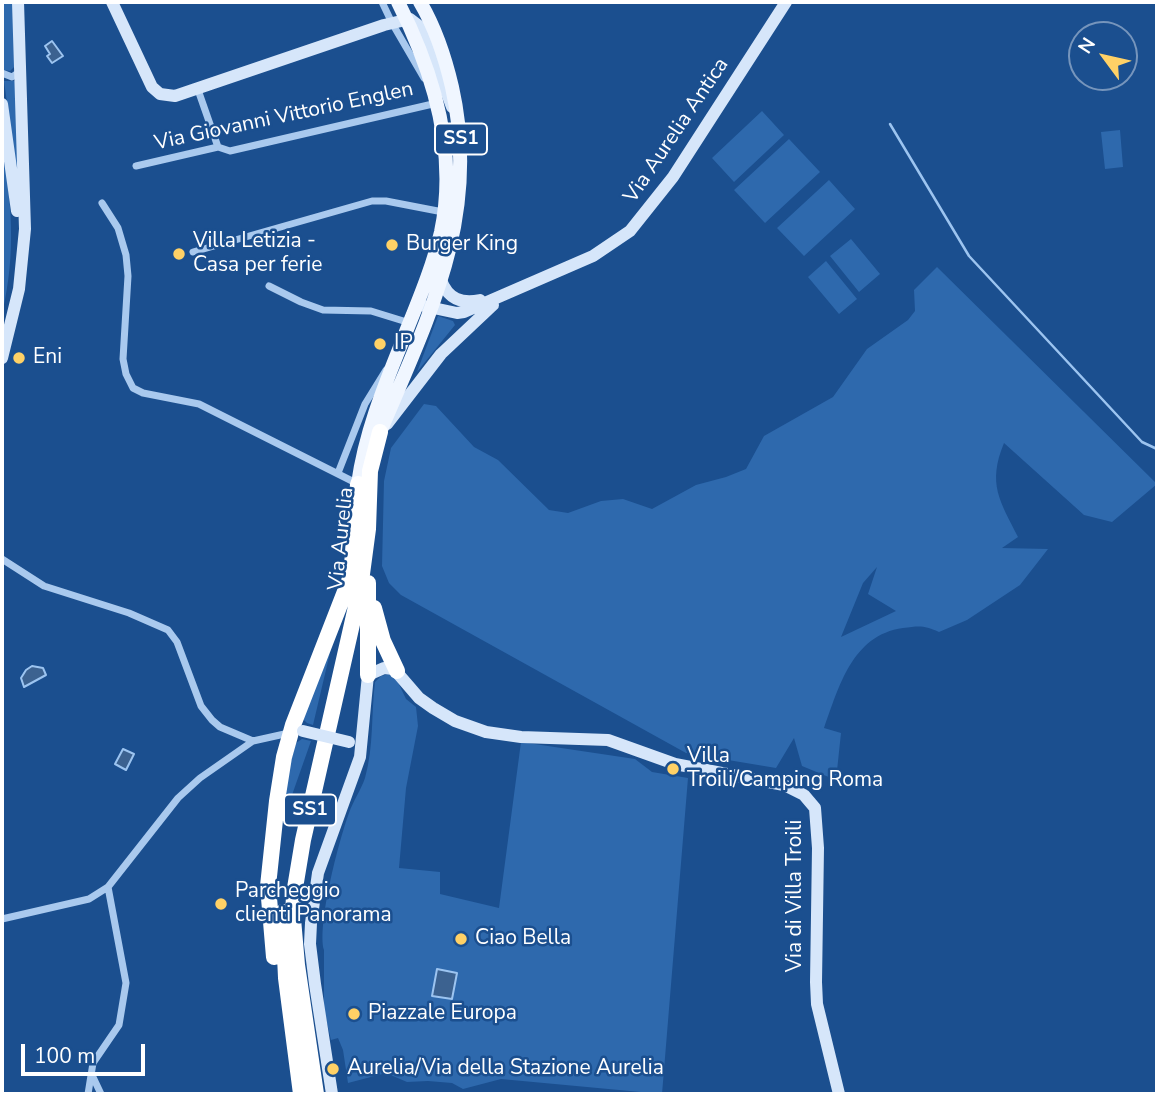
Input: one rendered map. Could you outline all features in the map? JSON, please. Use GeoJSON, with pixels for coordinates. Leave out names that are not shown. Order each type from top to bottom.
{"type":"FeatureCollection","features":[{"type":"Feature","properties":{"kind":"highway","name":"Via Aurelia"},"geometry":{"type":"LineString","coordinates":[[316,1094],[296,954],[294,894],[303,840],[360,589],[368,529],[369,480],[380,432]]}},
{"type":"Feature","properties":{"kind":"highway","name":"Via Aurelia"},"geometry":{"type":"LineString","coordinates":[[301,1094],[283,943],[286,874],[353,571],[358,484]]}},
{"type":"Feature","properties":{"kind":"highway"},"geometry":{"type":"LineString","coordinates":[[368,529],[368,675]]}},
{"type":"Feature","properties":{"kind":"highway"},"geometry":{"type":"LineString","coordinates":[[292,1023],[283,999],[274,956],[268,907],[269,867],[277,801],[297,731],[353,571]]}},
{"type":"Feature","properties":{"kind":"highway"},"geometry":{"type":"LineString","coordinates":[[368,586],[378,626],[397,671]]}},
{"type":"Feature","properties":{"kind":"main road","name":"Via Aurelia"},"geometry":{"type":"LineString","coordinates":[[380,432],[424,305],[444,212],[447,152],[437,98],[415,37],[397,2]]}},
{"type":"Feature","properties":{"kind":"main road","name":"Via Aurelia"},"geometry":{"type":"LineString","coordinates":[[358,484],[367,436],[410,323],[441,280],[452,244],[459,202],[461,142],[457,116],[442,50],[420,2]]}},
{"type":"Feature","properties":{"kind":"street"},"geometry":{"type":"LineString","coordinates":[[2,358],[17,299],[24,246],[18,2]]}},
{"type":"Feature","properties":{"kind":"street"},"geometry":{"type":"LineString","coordinates":[[112,2],[154,90],[163,96],[172,96],[392,23],[407,19],[416,21],[423,29],[443,86],[457,116]]}},
{"type":"Feature","properties":{"kind":"street","name":"Via Aurelia"},"geometry":{"type":"LineString","coordinates":[[382,2],[437,98]]}},
{"type":"Feature","properties":{"kind":"street"},"geometry":{"type":"LineString","coordinates":[[390,2],[397,2]]}},
{"type":"Feature","properties":{"kind":"street","name":"Via Aurelia Antica"},"geometry":{"type":"LineString","coordinates":[[504,296],[593,256],[619,241],[635,226],[673,177],[786,2]]}},
{"type":"Feature","properties":{"kind":"street"},"geometry":{"type":"LineString","coordinates":[[2,73],[14,76],[20,69]]}},
{"type":"Feature","properties":{"kind":"street"},"geometry":{"type":"LineString","coordinates":[[197,87],[218,147]]}},
{"type":"Feature","properties":{"kind":"street","name":"Via Giovanni Vittorio Englen"},"geometry":{"type":"LineString","coordinates":[[136,166],[218,147],[230,151],[437,98]]}},
{"type":"Feature","properties":{"kind":"street"},"geometry":{"type":"LineString","coordinates":[[2,104],[17,213],[13,279],[2,332]]}},
{"type":"Feature","properties":{"kind":"street"},"geometry":{"type":"LineString","coordinates":[[193,252],[372,201],[386,201],[444,212]]}},
{"type":"Feature","properties":{"kind":"street"},"geometry":{"type":"LineString","coordinates":[[102,203],[118,228],[126,255],[128,275],[123,359],[126,374],[134,388],[143,393],[199,404],[358,484]]}},
{"type":"Feature","properties":{"kind":"street"},"geometry":{"type":"LineString","coordinates":[[441,280],[450,295],[460,301],[471,302],[504,296]]}},
{"type":"Feature","properties":{"kind":"street"},"geometry":{"type":"LineString","coordinates":[[269,286],[323,310],[371,311],[410,323]]}},
{"type":"Feature","properties":{"kind":"street"},"geometry":{"type":"LineString","coordinates":[[424,305],[457,313],[504,296]]}},
{"type":"Feature","properties":{"kind":"street"},"geometry":{"type":"LineString","coordinates":[[441,354],[474,320],[504,296]]}},
{"type":"Feature","properties":{"kind":"street"},"geometry":{"type":"LineString","coordinates":[[380,432],[441,354],[459,326],[460,317],[457,313]]}},
{"type":"Feature","properties":{"kind":"street","name":"Via Aurelia"},"geometry":{"type":"LineString","coordinates":[[338,473],[365,404],[396,358]]}},
{"type":"Feature","properties":{"kind":"street"},"geometry":{"type":"LineString","coordinates":[[2,559],[44,586],[104,604],[163,627],[177,642],[204,712],[220,727],[253,741]]}},
{"type":"Feature","properties":{"kind":"street"},"geometry":{"type":"LineString","coordinates":[[332,1094],[310,944],[318,873],[357,766],[356,744],[368,675],[387,668],[397,671]]}},
{"type":"Feature","properties":{"kind":"street","name":"Via di Villa Troili"},"geometry":{"type":"LineString","coordinates":[[397,671],[419,698],[433,708],[455,721],[486,732],[521,737],[608,740],[676,764],[788,786],[808,798],[816,813],[818,848],[816,993],[821,1025],[839,1094]]}},
{"type":"Feature","properties":{"kind":"street"},"geometry":{"type":"LineString","coordinates":[[2,919],[89,899],[108,887],[178,798],[200,778],[253,741],[297,731],[356,744]]}},
{"type":"Feature","properties":{"kind":"street"},"geometry":{"type":"LineString","coordinates":[[88,1094],[93,1063],[119,1025],[126,984],[108,887]]}},
{"type":"Feature","properties":{"kind":"street"},"geometry":{"type":"LineString","coordinates":[[91,1074],[101,1094]]}},
{"type":"Feature","properties":{"kind":"street"},"geometry":{"type":"LineString","coordinates":[[835,1079],[851,1094]]}},
{"type":"Feature","properties":{"kind":"shaded area"},"geometry":{"type":"Polygon","coordinates":[[[2,2],[13,2],[15,66],[10,71],[4,70],[3,66],[2,2]]]}},
{"type":"Feature","properties":{"kind":"shaded area"},"geometry":{"type":"Polygon","coordinates":[[[52,41],[63,56],[52,63],[45,46],[52,41]]]}},
{"type":"Feature","properties":{"kind":"shaded area"},"geometry":{"type":"Polygon","coordinates":[[[4,81],[16,81],[20,197],[4,81]]]}},
{"type":"Feature","properties":{"kind":"shaded area"},"geometry":{"type":"Polygon","coordinates":[[[762,111],[784,135],[734,182],[712,158],[762,111]]]}},
{"type":"Feature","properties":{"kind":"shaded area"},"geometry":{"type":"Polygon","coordinates":[[[1120,130],[1123,167],[1105,169],[1101,132],[1120,130]]]}},
{"type":"Feature","properties":{"kind":"shaded area"},"geometry":{"type":"Polygon","coordinates":[[[2,138],[8,184],[11,247],[2,314],[2,138]]]}},
{"type":"Feature","properties":{"kind":"shaded area"},"geometry":{"type":"Polygon","coordinates":[[[789,139],[820,172],[765,223],[734,190],[789,139]]]}},
{"type":"Feature","properties":{"kind":"shaded area"},"geometry":{"type":"Polygon","coordinates":[[[829,180],[855,209],[804,256],[777,228],[829,180]]]}},
{"type":"Feature","properties":{"kind":"shaded area"},"geometry":{"type":"Polygon","coordinates":[[[851,239],[880,274],[859,292],[830,256],[851,239]]]}},
{"type":"Feature","properties":{"kind":"shaded area"},"geometry":{"type":"Polygon","coordinates":[[[826,261],[857,299],[839,314],[808,277],[826,261]]]}},
{"type":"Feature","properties":{"kind":"shaded area"},"geometry":{"type":"Polygon","coordinates":[[[937,267],[1157,484],[1112,522],[1084,515],[1004,443],[996,470],[996,481],[1001,502],[1018,537],[1002,548],[1048,549],[1020,585],[967,620],[939,632],[917,627],[886,633],[871,641],[860,652],[842,680],[824,728],[841,733],[836,780],[802,766],[794,738],[776,768],[686,753],[401,595],[389,583],[382,566],[384,481],[391,448],[424,404],[436,406],[474,447],[498,460],[549,510],[568,513],[601,501],[623,499],[652,509],[696,485],[746,469],[764,436],[833,397],[867,349],[908,320],[915,311],[914,290],[937,267]],[[877,567],[863,583],[841,637],[896,611],[868,594],[877,567]]]}},
{"type":"Feature","properties":{"kind":"shaded area"},"geometry":{"type":"Polygon","coordinates":[[[438,316],[453,321],[455,325],[417,372],[438,316]]]}},
{"type":"Feature","properties":{"kind":"shaded area"},"geometry":{"type":"Polygon","coordinates":[[[333,640],[313,725],[303,719],[333,640]]]}},
{"type":"Feature","properties":{"kind":"shaded area"},"geometry":{"type":"Polygon","coordinates":[[[32,666],[43,668],[46,675],[24,687],[21,678],[32,666]]]}},
{"type":"Feature","properties":{"kind":"shaded area"},"geometry":{"type":"Polygon","coordinates":[[[389,674],[396,678],[406,699],[416,707],[418,726],[406,788],[399,868],[440,872],[440,894],[499,908],[521,742],[635,759],[652,772],[688,778],[662,1094],[501,1079],[463,1089],[452,1083],[407,1082],[386,1073],[348,1083],[343,1050],[338,1038],[331,1040],[324,1010],[324,921],[340,842],[368,766],[375,682],[381,676],[389,674]]]}},
{"type":"Feature","properties":{"kind":"shaded area"},"geometry":{"type":"Polygon","coordinates":[[[302,739],[311,741],[292,795],[283,808],[283,791],[296,743],[302,739]]]}},
{"type":"Feature","properties":{"kind":"shaded area"},"geometry":{"type":"Polygon","coordinates":[[[123,749],[134,754],[126,770],[115,764],[123,749]]]}},
{"type":"Feature","properties":{"kind":"shaded area"},"geometry":{"type":"Polygon","coordinates":[[[437,969],[457,973],[452,999],[432,996],[437,969]]]}},
{"type":"Feature","properties":{"kind":"waterway"},"geometry":{"type":"LineString","coordinates":[[890,124],[969,256],[1142,442],[1157,449]]}},
{"type":"Feature","properties":{"kind":"place","name":"Burger King"},"geometry":{"type":"Point","coordinates":[392,245]}},
{"type":"Feature","properties":{"kind":"place","name":"Villa Letizia - Casa per ferie"},"geometry":{"type":"Point","coordinates":[179,254]}},
{"type":"Feature","properties":{"kind":"place","name":"IP"},"geometry":{"type":"Point","coordinates":[380,344]}},
{"type":"Feature","properties":{"kind":"place","name":"Eni"},"geometry":{"type":"Point","coordinates":[19,358]}},
{"type":"Feature","properties":{"kind":"place","name":"Villa Troili/Camping Roma"},"geometry":{"type":"Point","coordinates":[673,769]}},
{"type":"Feature","properties":{"kind":"place","name":"Parcheggio clienti Panorama"},"geometry":{"type":"Point","coordinates":[221,904]}},
{"type":"Feature","properties":{"kind":"place","name":"Ciao Bella"},"geometry":{"type":"Point","coordinates":[461,939]}},
{"type":"Feature","properties":{"kind":"place","name":"Piazzale Europa"},"geometry":{"type":"Point","coordinates":[354,1014]}},
{"type":"Feature","properties":{"kind":"place","name":"Aurelia/Via della Stazione Aurelia"},"geometry":{"type":"Point","coordinates":[333,1069]}}]}
